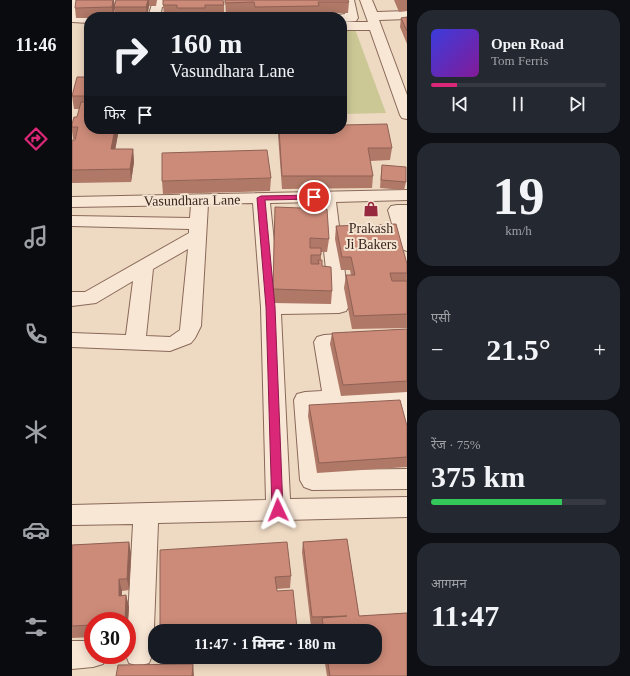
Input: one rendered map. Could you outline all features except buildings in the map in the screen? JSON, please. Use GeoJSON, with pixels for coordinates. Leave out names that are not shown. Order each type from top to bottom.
{"type":"FeatureCollection","features":[{"type":"Feature","properties":{"kind":"street"},"geometry":{"type":"LineString","coordinates":[[78,0],[74,19],[84,19]]}},
{"type":"Feature","properties":{"kind":"street"},"geometry":{"type":"LineString","coordinates":[[155,12],[157,4],[164,3],[164,0]]}},
{"type":"Feature","properties":{"kind":"street"},"geometry":{"type":"LineString","coordinates":[[347,18],[352,18],[348,0]]}},
{"type":"Feature","properties":{"kind":"street"},"geometry":{"type":"LineString","coordinates":[[366,0],[373,21],[401,82],[407,115]]}},
{"type":"Feature","properties":{"kind":"street"},"geometry":{"type":"LineString","coordinates":[[384,6],[386,12],[407,12]]}},
{"type":"Feature","properties":{"kind":"street"},"geometry":{"type":"LineString","coordinates":[[347,25],[407,16]]}},
{"type":"Feature","properties":{"kind":"street"},"geometry":{"type":"LineString","coordinates":[[72,26],[84,26]]}},
{"type":"Feature","properties":{"kind":"street","name":"Vasundhara Lane"},"geometry":{"type":"LineString","coordinates":[[72,202],[407,195]]}},
{"type":"Feature","properties":{"kind":"street"},"geometry":{"type":"LineString","coordinates":[[271,307],[339,306],[327,197]]}},
{"type":"Feature","properties":{"kind":"street"},"geometry":{"type":"LineString","coordinates":[[261,198],[271,307],[278,510]]}},
{"type":"Feature","properties":{"kind":"street"},"geometry":{"type":"LineString","coordinates":[[72,340],[170,344],[181,341],[189,334],[192,326],[200,200]]}},
{"type":"Feature","properties":{"kind":"street"},"geometry":{"type":"LineString","coordinates":[[407,210],[397,210],[407,245]]}},
{"type":"Feature","properties":{"kind":"street"},"geometry":{"type":"LineString","coordinates":[[72,221],[198,230]]}},
{"type":"Feature","properties":{"kind":"street"},"geometry":{"type":"LineString","coordinates":[[72,299],[89,298],[144,267],[198,230]]}},
{"type":"Feature","properties":{"kind":"street"},"geometry":{"type":"LineString","coordinates":[[135,342],[144,267]]}},
{"type":"Feature","properties":{"kind":"street"},"geometry":{"type":"LineString","coordinates":[[334,399],[324,342],[407,337]]}},
{"type":"Feature","properties":{"kind":"street"},"geometry":{"type":"LineString","coordinates":[[406,407],[334,399],[305,400],[312,480],[407,479]]}},
{"type":"Feature","properties":{"kind":"street"},"geometry":{"type":"LineString","coordinates":[[72,515],[407,507]]}},
{"type":"Feature","properties":{"kind":"street"},"geometry":{"type":"LineString","coordinates":[[140,653],[146,513]]}},
{"type":"Feature","properties":{"kind":"street"},"geometry":{"type":"LineString","coordinates":[[72,655],[84,654]]}},
{"type":"Feature","properties":{"kind":"shaded area"},"geometry":{"type":"Polygon","coordinates":[[[355,29],[386,113],[347,114],[347,30],[355,29]]]}},
{"type":"Feature","properties":{"kind":"place","name":"Prakash Ji Bakers"},"geometry":{"type":"Point","coordinates":[371,209]}},
{"type":"Feature","properties":{"kind":"route"},"geometry":{"type":"LineString","coordinates":[[278,510],[271,307],[261,198],[314,197]]}}]}
